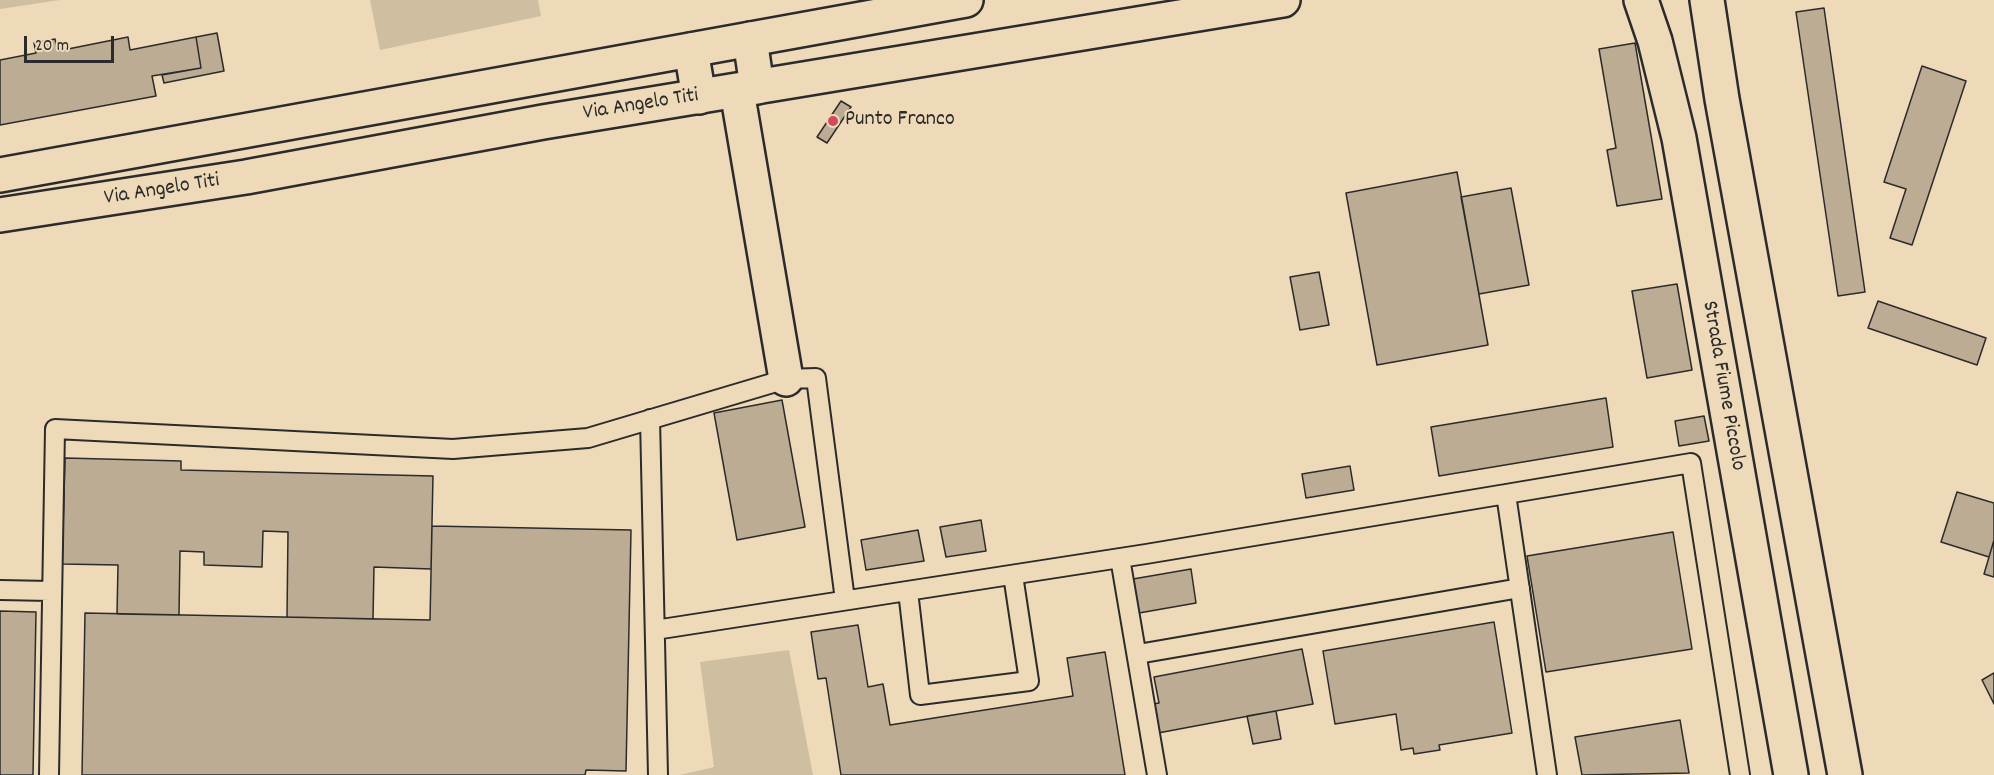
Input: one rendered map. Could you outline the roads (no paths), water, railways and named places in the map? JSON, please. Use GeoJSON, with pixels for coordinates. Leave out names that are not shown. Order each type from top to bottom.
{"type":"FeatureCollection","features":[{"type":"Feature","properties":{"kind":"main road","name":"Via Angelo Titi"},"geometry":{"type":"LineString","coordinates":[[0,175],[966,0]]}},
{"type":"Feature","properties":{"kind":"main road","name":"Via Angelo Titi"},"geometry":{"type":"LineString","coordinates":[[0,215],[246,177],[543,122],[1283,0]]}},
{"type":"Feature","properties":{"kind":"main road","name":"Strada Fiume Piccolo"},"geometry":{"type":"LineString","coordinates":[[1641,0],[1656,41],[1679,138],[1791,775]]}},
{"type":"Feature","properties":{"kind":"main road"},"geometry":{"type":"LineString","coordinates":[[1707,0],[1722,99],[1845,775]]}},
{"type":"Feature","properties":{"kind":"main road"},"geometry":{"type":"LineString","coordinates":[[750,39],[747,89],[786,379]]}},
{"type":"Feature","properties":{"kind":"main road"},"geometry":{"type":"LineString","coordinates":[[691,50],[699,97]]}},
{"type":"Feature","properties":{"kind":"lane"},"geometry":{"type":"LineString","coordinates":[[49,775],[50,591],[55,429],[453,449],[588,438],[786,379],[816,378],[845,600]]}},
{"type":"Feature","properties":{"kind":"lane"},"geometry":{"type":"LineString","coordinates":[[650,419],[658,775]]}},
{"type":"Feature","properties":{"kind":"lane"},"geometry":{"type":"LineString","coordinates":[[655,630],[1120,558],[1691,464],[1740,775]]}},
{"type":"Feature","properties":{"kind":"lane"},"geometry":{"type":"LineString","coordinates":[[1506,494],[1547,775]]}},
{"type":"Feature","properties":{"kind":"lane"},"geometry":{"type":"LineString","coordinates":[[1120,558],[1157,775]]}},
{"type":"Feature","properties":{"kind":"lane"},"geometry":{"type":"LineString","coordinates":[[908,591],[920,695],[1029,681],[1013,574]]}},
{"type":"Feature","properties":{"kind":"lane"},"geometry":{"type":"LineString","coordinates":[[1138,654],[1520,588]]}},
{"type":"Feature","properties":{"kind":"lane"},"geometry":{"type":"LineString","coordinates":[[0,590],[50,591]]}},
{"type":"Feature","properties":{"kind":"place","name":"Punto Franco"},"geometry":{"type":"Point","coordinates":[833,121]}}]}
